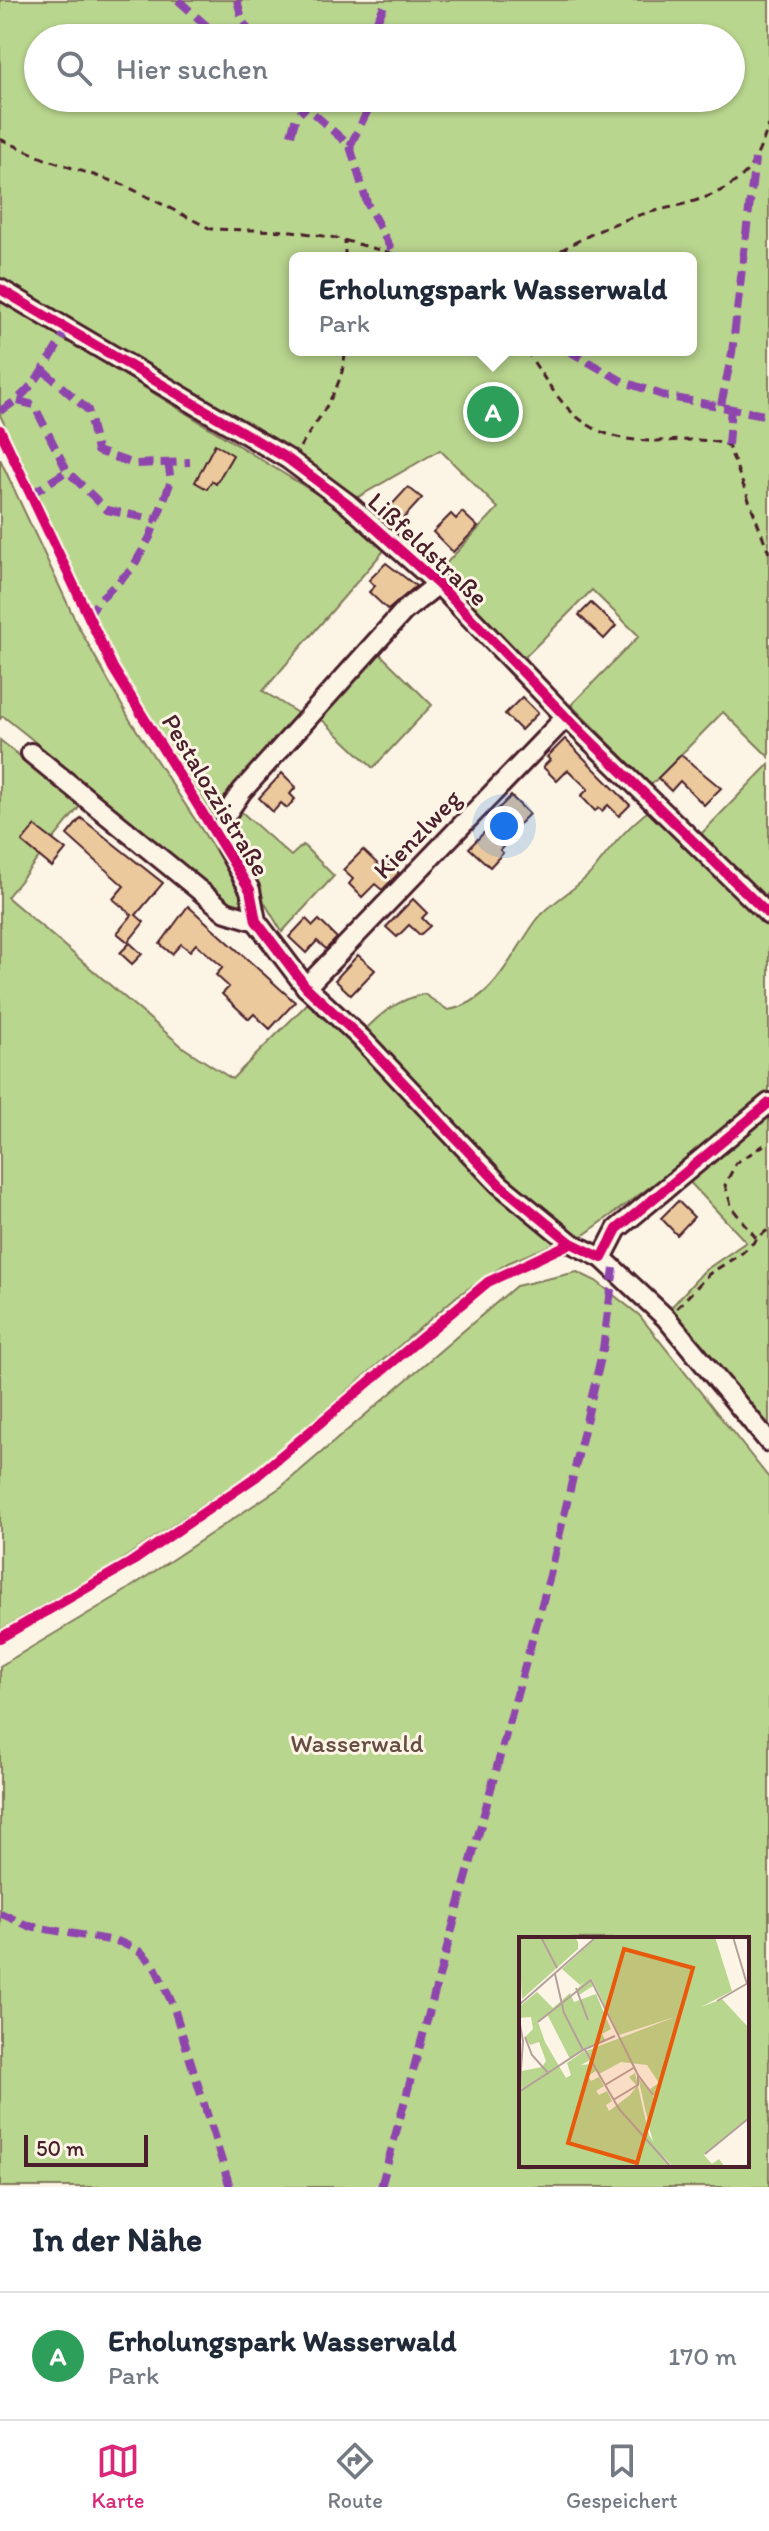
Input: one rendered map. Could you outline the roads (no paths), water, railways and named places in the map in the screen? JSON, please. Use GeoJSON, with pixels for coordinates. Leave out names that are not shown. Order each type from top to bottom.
{"type":"FeatureCollection","features":[{"type":"Feature","properties":{"kind":"street","name":"Lißfeldstraße"},"geometry":{"type":"LineString","coordinates":[[0,289],[291,462],[387,536],[438,584],[566,717],[769,915]]}},
{"type":"Feature","properties":{"kind":"street","name":"Pestalozzistraße"},"geometry":{"type":"LineString","coordinates":[[438,584],[404,611],[242,791],[225,816],[227,848],[250,890],[256,921],[306,987],[361,1038],[499,1184],[571,1243],[602,1258],[666,1318],[769,1442]]}},
{"type":"Feature","properties":{"kind":"street","name":"Kienzlweg"},"geometry":{"type":"LineString","coordinates":[[306,987],[566,717]]}},
{"type":"Feature","properties":{"kind":"street","name":"Pestalozzistraße"},"geometry":{"type":"LineString","coordinates":[[31,753],[226,912],[256,921]]}},
{"type":"Feature","properties":{"kind":"street"},"geometry":{"type":"LineString","coordinates":[[602,1258],[617,1229],[769,1103]]}},
{"type":"Feature","properties":{"kind":"place","name":"Erholungspark Wasserwald"},"geometry":{"type":"Point","coordinates":[493,412]}},
{"type":"Feature","properties":{"kind":"park label","name":"Wasserwald"},"geometry":{"type":"Point","coordinates":[357,1743]}}]}
